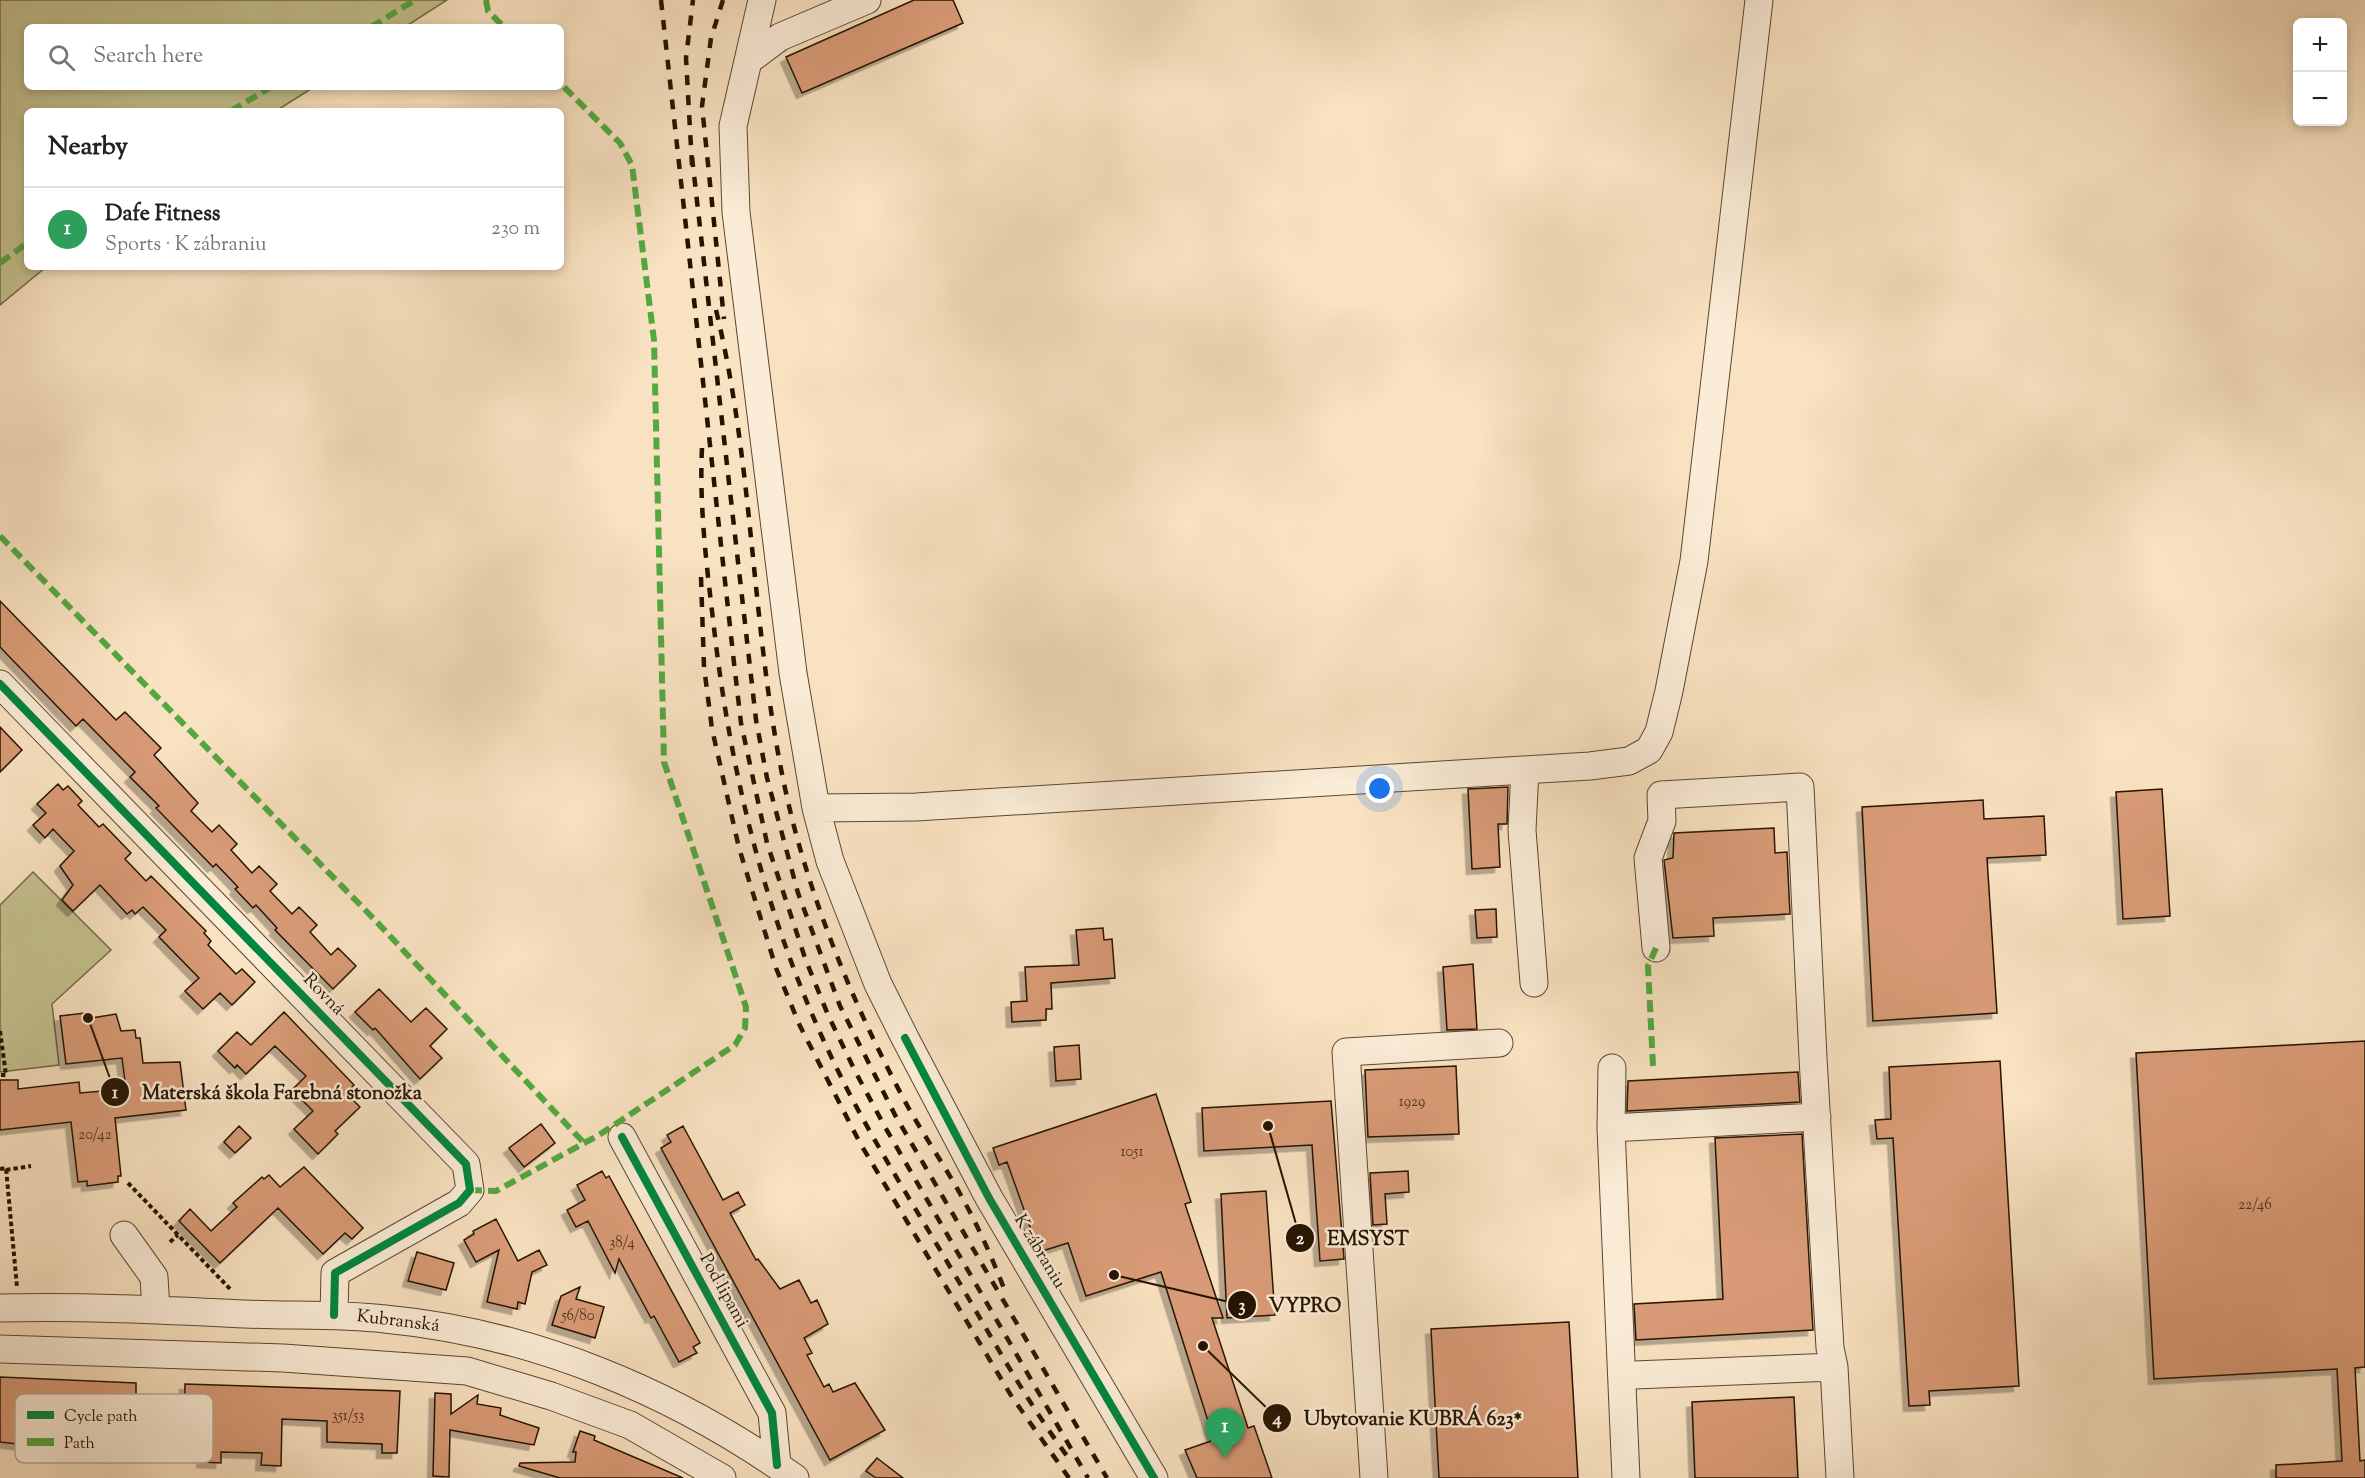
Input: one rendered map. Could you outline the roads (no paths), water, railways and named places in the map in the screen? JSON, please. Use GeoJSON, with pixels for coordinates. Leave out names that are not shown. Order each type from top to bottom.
{"type":"FeatureCollection","features":[{"type":"Feature","properties":{"kind":"street","name":"K zábraniu"},"geometry":{"type":"LineString","coordinates":[[762,0],[733,126],[736,212],[793,673],[816,808],[830,861],[878,984],[989,1198],[1154,1478]]}},
{"type":"Feature","properties":{"kind":"street"},"geometry":{"type":"LineString","coordinates":[[749,60],[780,37],[867,0]]}},
{"type":"Feature","properties":{"kind":"street"},"geometry":{"type":"LineString","coordinates":[[816,808],[916,807],[1410,783],[1629,761],[1649,750],[1659,732],[1669,694],[1694,561],[1759,0]]}},
{"type":"Feature","properties":{"kind":"street","name":"Rovná"},"geometry":{"type":"LineString","coordinates":[[0,684],[466,1164],[470,1190],[459,1203],[335,1274],[334,1315]]}},
{"type":"Feature","properties":{"kind":"street"},"geometry":{"type":"LineString","coordinates":[[1525,770],[1522,830],[1534,983]]}},
{"type":"Feature","properties":{"kind":"street"},"geometry":{"type":"LineString","coordinates":[[1656,948],[1648,858],[1662,821],[1660,795],[1800,787],[1817,1117],[1840,1478]]}},
{"type":"Feature","properties":{"kind":"street"},"geometry":{"type":"LineString","coordinates":[[1374,1478],[1346,1052],[1499,1043]]}},
{"type":"Feature","properties":{"kind":"street"},"geometry":{"type":"LineString","coordinates":[[1612,1068],[1611,1128],[1628,1366],[1626,1478]]}},
{"type":"Feature","properties":{"kind":"street"},"geometry":{"type":"LineString","coordinates":[[1611,1128],[1817,1117]]}},
{"type":"Feature","properties":{"kind":"street","name":"Pod lipami"},"geometry":{"type":"LineString","coordinates":[[622,1137],[772,1413],[786,1472]]}},
{"type":"Feature","properties":{"kind":"street"},"geometry":{"type":"LineString","coordinates":[[124,1235],[154,1277],[156,1310]]}},
{"type":"Feature","properties":{"kind":"street","name":"Kubranská"},"geometry":{"type":"LineString","coordinates":[[9,1299],[104,1308],[334,1315],[420,1323],[475,1333],[537,1350],[645,1389],[696,1415],[786,1472]]}},
{"type":"Feature","properties":{"kind":"street"},"geometry":{"type":"LineString","coordinates":[[104,1308],[104,1352]]}},
{"type":"Feature","properties":{"kind":"street"},"geometry":{"type":"LineString","coordinates":[[283,1358],[285,1315]]}},
{"type":"Feature","properties":{"kind":"street"},"geometry":{"type":"LineString","coordinates":[[467,1371],[475,1333]]}},
{"type":"Feature","properties":{"kind":"street"},"geometry":{"type":"LineString","coordinates":[[0,1349],[283,1358],[467,1371],[551,1396],[630,1425],[723,1478]]}},
{"type":"Feature","properties":{"kind":"street"},"geometry":{"type":"LineString","coordinates":[[1628,1366],[1832,1357]]}},
{"type":"Feature","properties":{"kind":"street"},"geometry":{"type":"LineString","coordinates":[[630,1425],[645,1389]]}},
{"type":"Feature","properties":{"kind":"railway"},"geometry":{"type":"LineString","coordinates":[[661,0],[741,723],[767,843],[805,958],[828,1015],[855,1071],[1088,1478]]}},
{"type":"Feature","properties":{"kind":"railway"},"geometry":{"type":"LineString","coordinates":[[692,165],[686,58],[693,0]]}},
{"type":"Feature","properties":{"kind":"railway"},"geometry":{"type":"LineString","coordinates":[[723,0],[711,38],[702,106],[724,319]]}},
{"type":"Feature","properties":{"kind":"railway"},"geometry":{"type":"LineString","coordinates":[[692,157],[756,720],[767,778],[798,893],[840,1006],[895,1115],[1107,1478]]}},
{"type":"Feature","properties":{"kind":"railway"},"geometry":{"type":"LineString","coordinates":[[716,310],[730,375],[740,440],[770,704],[781,769],[806,869],[830,939],[874,1041],[908,1107],[970,1212],[1005,1291]]}},
{"type":"Feature","properties":{"kind":"railway"},"geometry":{"type":"LineString","coordinates":[[702,448],[706,560],[722,687],[744,803],[775,916],[817,1025],[867,1126],[1020,1386],[1067,1456]]}},
{"type":"Feature","properties":{"kind":"railway"},"geometry":{"type":"LineString","coordinates":[[701,577],[704,667],[712,729],[739,848],[776,968],[800,1026],[860,1143],[1012,1397],[1069,1478]]}},
{"type":"Feature","properties":{"kind":"place","name":"Materská škola Farebná stonožka"},"geometry":{"type":"Point","coordinates":[88,1018]}},
{"type":"Feature","properties":{"kind":"place","name":"EMSYST"},"geometry":{"type":"Point","coordinates":[1268,1126]}},
{"type":"Feature","properties":{"kind":"place","name":"VYPRO"},"geometry":{"type":"Point","coordinates":[1114,1275]}},
{"type":"Feature","properties":{"kind":"place","name":"Ubytovanie KUBRÁ 623*"},"geometry":{"type":"Point","coordinates":[1203,1346]}},
{"type":"Feature","properties":{"kind":"place","name":"Dafe Fitness"},"geometry":{"type":"Point","coordinates":[1225,1458]}}]}
